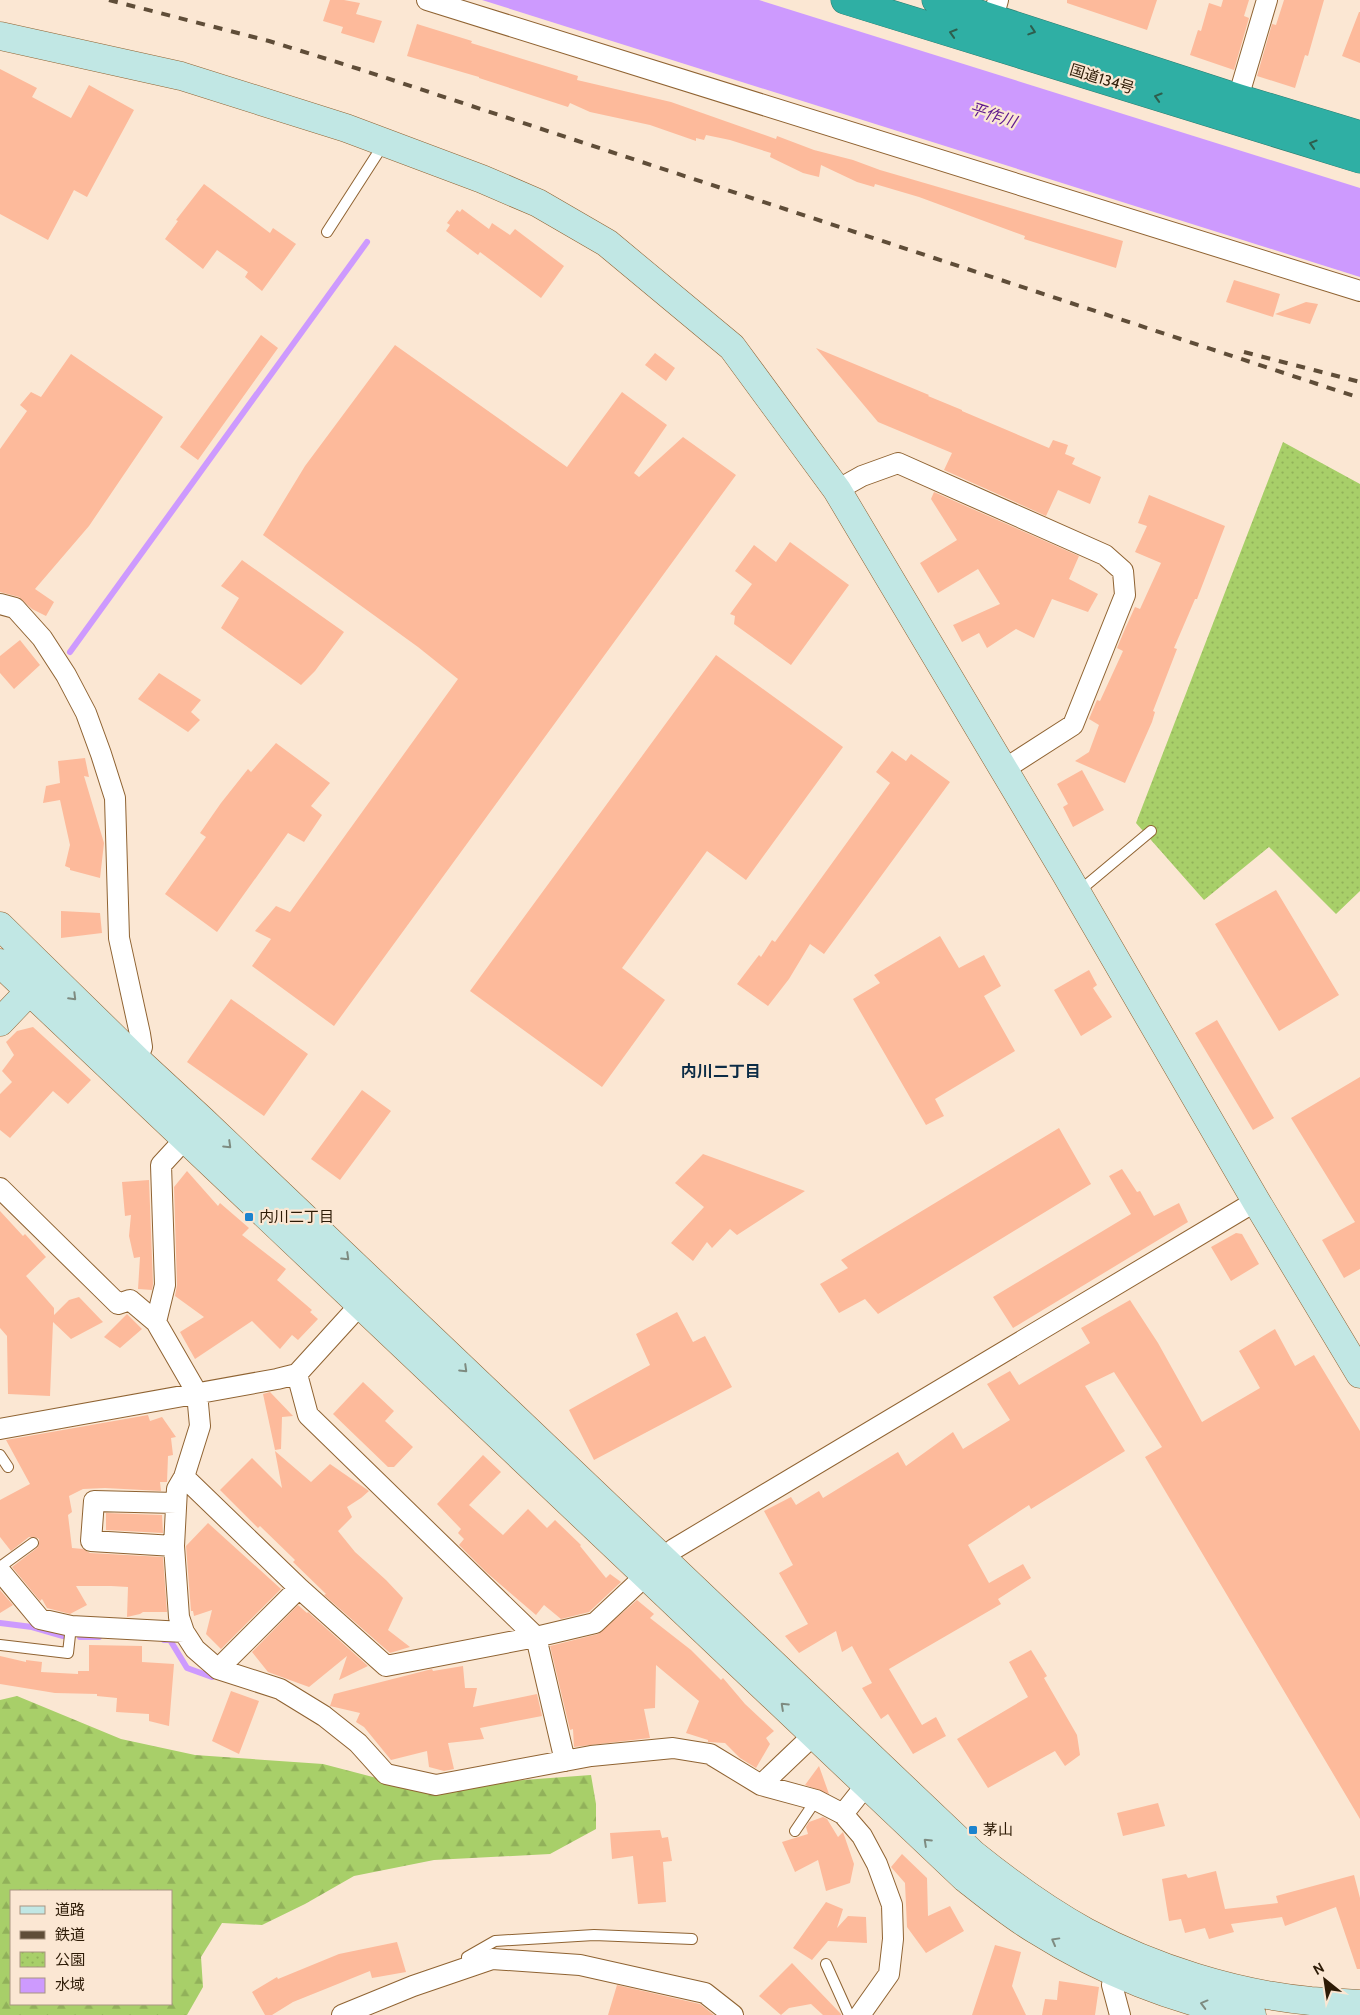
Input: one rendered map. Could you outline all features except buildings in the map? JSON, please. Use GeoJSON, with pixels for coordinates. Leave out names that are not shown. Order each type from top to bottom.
{"type":"FeatureCollection","features":[{"type":"Feature","properties":{"kind":"highway","name":"国道134号"},"geometry":{"type":"LineString","coordinates":[[844,0],[992,21],[1360,135]]}},
{"type":"Feature","properties":{"kind":"highway","name":"国道134号"},"geometry":{"type":"LineString","coordinates":[[936,0],[1360,159]]}},
{"type":"Feature","properties":{"kind":"street"},"geometry":{"type":"LineString","coordinates":[[428,0],[1360,291]]}},
{"type":"Feature","properties":{"kind":"street"},"geometry":{"type":"LineString","coordinates":[[1238,98],[1267,0]]}},
{"type":"Feature","properties":{"kind":"street"},"geometry":{"type":"LineString","coordinates":[[0,36],[181,76],[385,142],[482,179],[538,203],[607,244],[732,347],[837,490],[1077,892],[1256,1201],[1359,1371]]}},
{"type":"Feature","properties":{"kind":"street"},"geometry":{"type":"LineString","coordinates":[[837,490],[862,476],[898,463],[1105,555],[1123,571],[1125,594],[1073,725],[1003,770]]}},
{"type":"Feature","properties":{"kind":"street"},"geometry":{"type":"LineString","coordinates":[[0,604],[15,608],[42,638],[66,675],[86,713],[112,789],[114,798],[119,938],[142,1047],[137,1060]]}},
{"type":"Feature","properties":{"kind":"street"},"geometry":{"type":"LineString","coordinates":[[0,926],[39,981],[874,1775],[1005,1880],[1086,1932],[1124,1964],[1202,2004],[1252,2015]]}},
{"type":"Feature","properties":{"kind":"street"},"geometry":{"type":"LineString","coordinates":[[0,963],[39,981],[137,1060],[194,1130]]}},
{"type":"Feature","properties":{"kind":"street"},"geometry":{"type":"LineString","coordinates":[[0,1022],[39,981]]}},
{"type":"Feature","properties":{"kind":"street"},"geometry":{"type":"LineString","coordinates":[[156,1322],[165,1285],[161,1165],[194,1130]]}},
{"type":"Feature","properties":{"kind":"street"},"geometry":{"type":"LineString","coordinates":[[1,1190],[118,1304],[130,1300],[156,1322],[198,1393],[200,1426],[184,1477],[177,1489],[174,1546],[180,1617],[184,1632],[195,1649],[218,1668],[280,1689],[324,1716],[358,1743],[386,1774],[436,1785],[591,1756],[673,1748],[710,1754],[761,1785],[816,1800],[843,1814],[862,1836],[877,1864],[892,1905],[893,1939],[889,1974],[856,2015]]}},
{"type":"Feature","properties":{"kind":"street"},"geometry":{"type":"LineString","coordinates":[[184,1477],[299,1588],[386,1666],[536,1637],[595,1623],[674,1549],[1256,1201]]}},
{"type":"Feature","properties":{"kind":"street"},"geometry":{"type":"LineString","coordinates":[[0,1429],[297,1374],[369,1295]]}},
{"type":"Feature","properties":{"kind":"street"},"geometry":{"type":"LineString","coordinates":[[297,1374],[308,1415],[536,1637],[565,1761]]}},
{"type":"Feature","properties":{"kind":"street"},"geometry":{"type":"LineString","coordinates":[[174,1546],[90,1541],[94,1501],[176,1503]]}},
{"type":"Feature","properties":{"kind":"street"},"geometry":{"type":"LineString","coordinates":[[0,1569],[40,1619],[71,1626],[184,1632]]}},
{"type":"Feature","properties":{"kind":"street"},"geometry":{"type":"LineString","coordinates":[[218,1668],[299,1588]]}},
{"type":"Feature","properties":{"kind":"street"},"geometry":{"type":"LineString","coordinates":[[761,1785],[823,1727]]}},
{"type":"Feature","properties":{"kind":"street"},"geometry":{"type":"LineString","coordinates":[[843,1814],[874,1775]]}},
{"type":"Feature","properties":{"kind":"street"},"geometry":{"type":"LineString","coordinates":[[342,2015],[414,1986],[492,1959],[580,1965],[705,1993],[733,2015]]}},
{"type":"Feature","properties":{"kind":"street"},"geometry":{"type":"LineString","coordinates":[[1124,1964],[1161,1965],[1233,1987],[1347,2007]]}},
{"type":"Feature","properties":{"kind":"street"},"geometry":{"type":"LineString","coordinates":[[1120,2015],[1112,1985],[1124,1964]]}},
{"type":"Feature","properties":{"kind":"lane"},"geometry":{"type":"LineString","coordinates":[[326,232],[385,142]]}},
{"type":"Feature","properties":{"kind":"lane"},"geometry":{"type":"LineString","coordinates":[[1077,892],[1151,831]]}},
{"type":"Feature","properties":{"kind":"lane"},"geometry":{"type":"LineString","coordinates":[[0,1455],[8,1467]]}},
{"type":"Feature","properties":{"kind":"lane"},"geometry":{"type":"LineString","coordinates":[[0,1569],[34,1543]]}},
{"type":"Feature","properties":{"kind":"lane"},"geometry":{"type":"LineString","coordinates":[[0,1645],[68,1653],[71,1626]]}},
{"type":"Feature","properties":{"kind":"lane"},"geometry":{"type":"LineString","coordinates":[[795,1831],[816,1800]]}},
{"type":"Feature","properties":{"kind":"lane"},"geometry":{"type":"LineString","coordinates":[[468,1968],[467,1957],[495,1941],[594,1935],[692,1939]]}},
{"type":"Feature","properties":{"kind":"lane"},"geometry":{"type":"LineString","coordinates":[[826,1964],[856,2015]]}},
{"type":"Feature","properties":{"kind":"green space"},"geometry":{"type":"Polygon","coordinates":[[[1283,442],[1360,484],[1360,891],[1336,914],[1269,847],[1204,900],[1136,823],[1283,442]]]}},
{"type":"Feature","properties":{"kind":"green space"},"geometry":{"type":"Polygon","coordinates":[[[17,1696],[121,1739],[195,1755],[323,1764],[415,1788],[591,1775],[596,1804],[596,1829],[550,1854],[434,1860],[354,1876],[305,1904],[262,1925],[222,1923],[201,1957],[203,1987],[187,2015],[0,2015],[0,1700],[17,1696]]]}},
{"type":"Feature","properties":{"kind":"water","name":"平作川"},"geometry":{"type":"Polygon","coordinates":[[[482,0],[759,0],[1360,188],[1360,277],[482,0]]]}},
{"type":"Feature","properties":{"kind":"waterway"},"geometry":{"type":"LineString","coordinates":[[70,652],[367,242]]}},
{"type":"Feature","properties":{"kind":"waterway"},"geometry":{"type":"LineString","coordinates":[[0,1623],[32,1627],[63,1636]]}},
{"type":"Feature","properties":{"kind":"waterway"},"geometry":{"type":"LineString","coordinates":[[80,1637],[99,1637]]}},
{"type":"Feature","properties":{"kind":"waterway"},"geometry":{"type":"LineString","coordinates":[[164,1640],[170,1640],[187,1668],[212,1677]]}},
{"type":"Feature","properties":{"kind":"railway"},"geometry":{"type":"LineString","coordinates":[[109,0],[269,41],[359,69],[1360,398]]}},
{"type":"Feature","properties":{"kind":"railway"},"geometry":{"type":"LineString","coordinates":[[1244,352],[1360,382]]}},
{"type":"Feature","properties":{"kind":"place","name":"内川二丁目"},"geometry":{"type":"Point","coordinates":[249,1217]}},
{"type":"Feature","properties":{"kind":"place","name":"茅山"},"geometry":{"type":"Point","coordinates":[973,1830]}},
{"type":"Feature","properties":{"kind":"district","name":"内川二丁目"},"geometry":{"type":"Point","coordinates":[721,1071]}}]}
